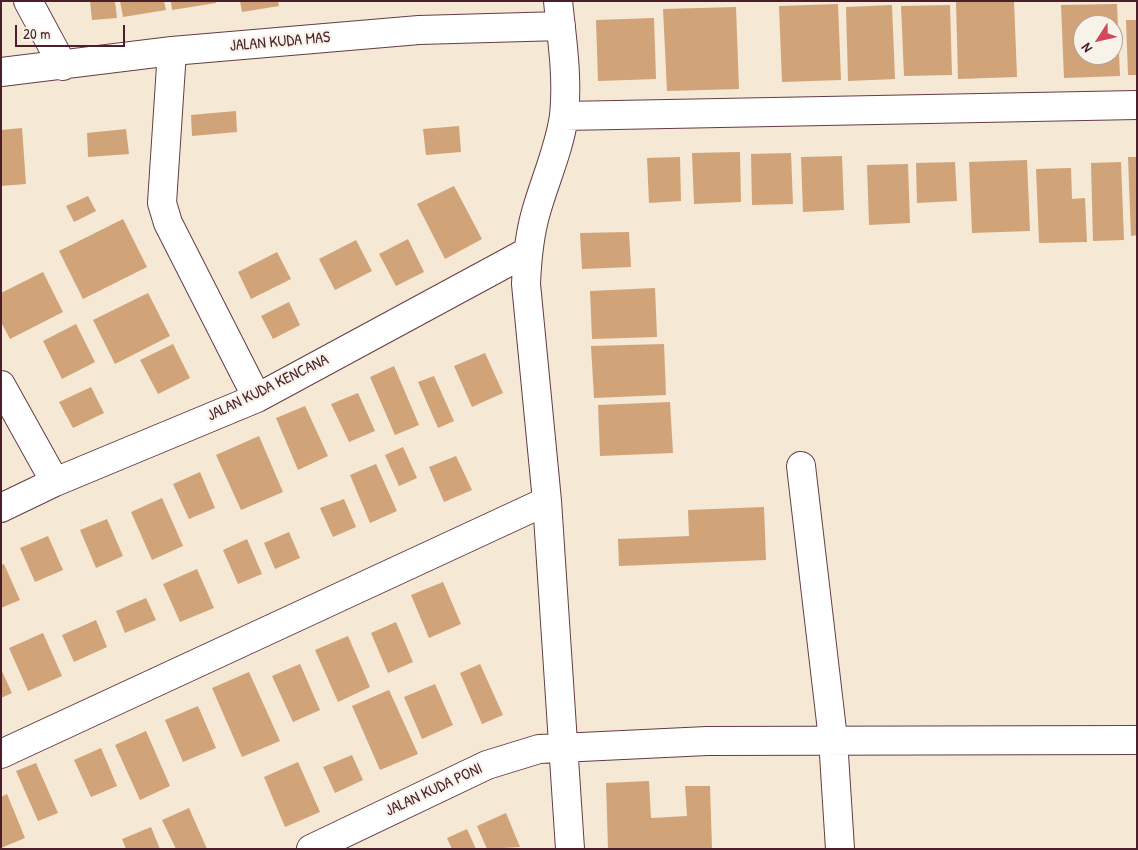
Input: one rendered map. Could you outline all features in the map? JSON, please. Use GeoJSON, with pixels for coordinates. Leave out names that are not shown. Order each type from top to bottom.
{"type":"FeatureCollection","features":[{"type":"Feature","properties":{"kind":"street"},"geometry":{"type":"LineString","coordinates":[[28,1],[64,66]]}},
{"type":"Feature","properties":{"kind":"street"},"geometry":{"type":"LineString","coordinates":[[559,14],[565,58],[564,116],[554,160],[536,212],[527,252],[526,284],[547,501],[570,849]]}},
{"type":"Feature","properties":{"kind":"street","name":"JALAN KUDA MAS"},"geometry":{"type":"LineString","coordinates":[[1,72],[64,66],[172,51],[419,30],[559,14]]}},
{"type":"Feature","properties":{"kind":"street"},"geometry":{"type":"LineString","coordinates":[[172,51],[162,203],[168,223],[257,398]]}},
{"type":"Feature","properties":{"kind":"street"},"geometry":{"type":"LineString","coordinates":[[564,116],[1137,105]]}},
{"type":"Feature","properties":{"kind":"street","name":"JALAN KUDA KENCANA"},"geometry":{"type":"LineString","coordinates":[[1,508],[55,482],[257,398],[527,252]]}},
{"type":"Feature","properties":{"kind":"street"},"geometry":{"type":"LineString","coordinates":[[1,385],[55,482]]}},
{"type":"Feature","properties":{"kind":"street"},"geometry":{"type":"LineString","coordinates":[[801,466],[833,739],[840,849]]}},
{"type":"Feature","properties":{"kind":"street"},"geometry":{"type":"LineString","coordinates":[[1,754],[547,501]]}},
{"type":"Feature","properties":{"kind":"street","name":"JALAN KUDA PONI"},"geometry":{"type":"LineString","coordinates":[[311,849],[487,765],[539,749],[707,741],[833,739],[1137,740]]}},
{"type":"Feature","properties":{"kind":"building"},"geometry":{"type":"Polygon","coordinates":[[[90,1],[115,1],[117,18],[92,20],[90,1]]]}},
{"type":"Feature","properties":{"kind":"building"},"geometry":{"type":"Polygon","coordinates":[[[120,1],[164,1],[166,10],[123,17],[120,1]]]}},
{"type":"Feature","properties":{"kind":"building"},"geometry":{"type":"Polygon","coordinates":[[[171,1],[216,1],[216,3],[172,10],[171,1]]]}},
{"type":"Feature","properties":{"kind":"building"},"geometry":{"type":"Polygon","coordinates":[[[240,1],[278,1],[279,6],[242,12],[240,1]]]}},
{"type":"Feature","properties":{"kind":"building"},"geometry":{"type":"Polygon","coordinates":[[[956,1],[1014,1],[1017,77],[958,79],[956,1]]]}},
{"type":"Feature","properties":{"kind":"building"},"geometry":{"type":"Polygon","coordinates":[[[838,4],[841,80],[782,82],[779,6],[838,4]]]}},
{"type":"Feature","properties":{"kind":"building"},"geometry":{"type":"Polygon","coordinates":[[[1117,4],[1117,15],[1073,15],[1073,65],[1120,65],[1120,76],[1064,78],[1061,5],[1117,4]]]}},
{"type":"Feature","properties":{"kind":"building"},"geometry":{"type":"Polygon","coordinates":[[[892,5],[895,79],[848,81],[846,7],[892,5]]]}},
{"type":"Feature","properties":{"kind":"building"},"geometry":{"type":"Polygon","coordinates":[[[950,5],[952,75],[904,76],[901,6],[950,5]]]}},
{"type":"Feature","properties":{"kind":"building"},"geometry":{"type":"Polygon","coordinates":[[[736,7],[739,89],[667,91],[663,9],[736,7]]]}},
{"type":"Feature","properties":{"kind":"building"},"geometry":{"type":"Polygon","coordinates":[[[654,18],[656,79],[598,81],[596,20],[654,18]]]}},
{"type":"Feature","properties":{"kind":"building"},"geometry":{"type":"Polygon","coordinates":[[[1126,20],[1137,20],[1137,75],[1128,75],[1126,20]]]}},
{"type":"Feature","properties":{"kind":"building"},"geometry":{"type":"Polygon","coordinates":[[[236,111],[237,132],[192,136],[191,115],[236,111]]]}},
{"type":"Feature","properties":{"kind":"building"},"geometry":{"type":"Polygon","coordinates":[[[459,126],[461,152],[426,155],[423,129],[459,126]]]}},
{"type":"Feature","properties":{"kind":"building"},"geometry":{"type":"Polygon","coordinates":[[[22,128],[26,184],[1,186],[1,130],[22,128]]]}},
{"type":"Feature","properties":{"kind":"building"},"geometry":{"type":"Polygon","coordinates":[[[126,129],[129,154],[88,157],[87,133],[126,129]]]}},
{"type":"Feature","properties":{"kind":"building"},"geometry":{"type":"Polygon","coordinates":[[[740,152],[741,202],[694,204],[692,153],[740,152]]]}},
{"type":"Feature","properties":{"kind":"building"},"geometry":{"type":"Polygon","coordinates":[[[791,153],[793,204],[752,205],[751,154],[791,153]]]}},
{"type":"Feature","properties":{"kind":"building"},"geometry":{"type":"Polygon","coordinates":[[[842,156],[844,210],[803,212],[801,157],[842,156]]]}},
{"type":"Feature","properties":{"kind":"building"},"geometry":{"type":"Polygon","coordinates":[[[680,157],[681,201],[649,203],[647,158],[680,157]]]}},
{"type":"Feature","properties":{"kind":"building"},"geometry":{"type":"Polygon","coordinates":[[[1128,157],[1137,157],[1137,235],[1131,236],[1128,157]]]}},
{"type":"Feature","properties":{"kind":"building"},"geometry":{"type":"Polygon","coordinates":[[[1027,160],[1030,231],[972,233],[969,162],[1027,160]]]}},
{"type":"Feature","properties":{"kind":"building"},"geometry":{"type":"Polygon","coordinates":[[[955,162],[957,201],[917,203],[916,163],[955,162]]]}},
{"type":"Feature","properties":{"kind":"building"},"geometry":{"type":"Polygon","coordinates":[[[1121,162],[1124,240],[1093,241],[1091,163],[1121,162]]]}},
{"type":"Feature","properties":{"kind":"building"},"geometry":{"type":"Polygon","coordinates":[[[908,164],[910,223],[869,225],[867,165],[908,164]]]}},
{"type":"Feature","properties":{"kind":"building"},"geometry":{"type":"Polygon","coordinates":[[[1071,168],[1072,199],[1085,198],[1087,242],[1039,243],[1036,169],[1071,168]]]}},
{"type":"Feature","properties":{"kind":"building"},"geometry":{"type":"Polygon","coordinates":[[[454,186],[482,239],[445,259],[417,204],[454,186]]]}},
{"type":"Feature","properties":{"kind":"building"},"geometry":{"type":"Polygon","coordinates":[[[88,196],[96,211],[74,222],[66,206],[88,196]]]}},
{"type":"Feature","properties":{"kind":"building"},"geometry":{"type":"Polygon","coordinates":[[[123,219],[147,267],[83,299],[59,251],[123,219]]]}},
{"type":"Feature","properties":{"kind":"building"},"geometry":{"type":"Polygon","coordinates":[[[629,232],[631,267],[582,269],[580,233],[629,232]]]}},
{"type":"Feature","properties":{"kind":"building"},"geometry":{"type":"Polygon","coordinates":[[[408,239],[424,272],[396,286],[379,254],[408,239]]]}},
{"type":"Feature","properties":{"kind":"building"},"geometry":{"type":"Polygon","coordinates":[[[356,240],[372,271],[335,290],[319,259],[356,240]]]}},
{"type":"Feature","properties":{"kind":"building"},"geometry":{"type":"Polygon","coordinates":[[[277,252],[291,279],[251,299],[238,272],[277,252]]]}},
{"type":"Feature","properties":{"kind":"building"},"geometry":{"type":"Polygon","coordinates":[[[43,272],[63,312],[10,339],[1,322],[1,293],[43,272]]]}},
{"type":"Feature","properties":{"kind":"building"},"geometry":{"type":"Polygon","coordinates":[[[655,288],[657,337],[592,339],[590,291],[655,288]]]}},
{"type":"Feature","properties":{"kind":"building"},"geometry":{"type":"Polygon","coordinates":[[[148,293],[170,336],[115,364],[93,320],[148,293]]]}},
{"type":"Feature","properties":{"kind":"building"},"geometry":{"type":"Polygon","coordinates":[[[289,302],[300,325],[273,339],[261,316],[289,302]]]}},
{"type":"Feature","properties":{"kind":"building"},"geometry":{"type":"Polygon","coordinates":[[[76,324],[95,362],[62,379],[43,341],[76,324]]]}},
{"type":"Feature","properties":{"kind":"building"},"geometry":{"type":"Polygon","coordinates":[[[173,344],[190,378],[158,394],[140,360],[173,344]]]}},
{"type":"Feature","properties":{"kind":"building"},"geometry":{"type":"Polygon","coordinates":[[[664,344],[666,395],[594,398],[591,346],[664,344]]]}},
{"type":"Feature","properties":{"kind":"building"},"geometry":{"type":"Polygon","coordinates":[[[485,353],[503,393],[472,407],[454,366],[485,353]]]}},
{"type":"Feature","properties":{"kind":"building"},"geometry":{"type":"Polygon","coordinates":[[[394,366],[419,425],[395,435],[370,377],[394,366]]]}},
{"type":"Feature","properties":{"kind":"building"},"geometry":{"type":"Polygon","coordinates":[[[434,376],[454,421],[438,428],[418,382],[434,376]]]}},
{"type":"Feature","properties":{"kind":"building"},"geometry":{"type":"Polygon","coordinates":[[[91,387],[104,413],[73,428],[59,402],[91,387]]]}},
{"type":"Feature","properties":{"kind":"building"},"geometry":{"type":"Polygon","coordinates":[[[358,393],[375,431],[349,442],[331,404],[358,393]]]}},
{"type":"Feature","properties":{"kind":"building"},"geometry":{"type":"Polygon","coordinates":[[[670,402],[673,453],[600,456],[598,405],[670,402]]]}},
{"type":"Feature","properties":{"kind":"building"},"geometry":{"type":"Polygon","coordinates":[[[305,406],[328,456],[298,470],[276,418],[305,406]]]}},
{"type":"Feature","properties":{"kind":"building"},"geometry":{"type":"Polygon","coordinates":[[[259,436],[283,492],[241,510],[216,455],[259,436]]]}},
{"type":"Feature","properties":{"kind":"building"},"geometry":{"type":"Polygon","coordinates":[[[403,447],[417,478],[399,486],[385,455],[403,447]]]}},
{"type":"Feature","properties":{"kind":"building"},"geometry":{"type":"Polygon","coordinates":[[[456,456],[472,490],[444,502],[429,467],[456,456]]]}},
{"type":"Feature","properties":{"kind":"building"},"geometry":{"type":"Polygon","coordinates":[[[376,464],[397,511],[370,523],[350,475],[376,464]]]}},
{"type":"Feature","properties":{"kind":"building"},"geometry":{"type":"Polygon","coordinates":[[[200,472],[215,508],[189,519],[173,484],[200,472]]]}},
{"type":"Feature","properties":{"kind":"building"},"geometry":{"type":"Polygon","coordinates":[[[162,498],[183,546],[152,560],[131,512],[162,498]]]}},
{"type":"Feature","properties":{"kind":"building"},"geometry":{"type":"Polygon","coordinates":[[[344,499],[356,527],[333,537],[320,508],[344,499]]]}},
{"type":"Feature","properties":{"kind":"building"},"geometry":{"type":"Polygon","coordinates":[[[764,507],[766,560],[619,566],[618,539],[689,536],[688,510],[764,507]]]}},
{"type":"Feature","properties":{"kind":"building"},"geometry":{"type":"Polygon","coordinates":[[[107,519],[123,556],[96,568],[80,530],[107,519]]]}},
{"type":"Feature","properties":{"kind":"building"},"geometry":{"type":"Polygon","coordinates":[[[289,532],[300,558],[275,569],[264,543],[289,532]]]}},
{"type":"Feature","properties":{"kind":"building"},"geometry":{"type":"Polygon","coordinates":[[[48,536],[63,570],[35,582],[20,548],[48,536]]]}},
{"type":"Feature","properties":{"kind":"building"},"geometry":{"type":"Polygon","coordinates":[[[247,539],[262,574],[238,584],[223,550],[247,539]]]}},
{"type":"Feature","properties":{"kind":"building"},"geometry":{"type":"Polygon","coordinates":[[[4,564],[20,600],[1,608],[1,565],[4,564]]]}},
{"type":"Feature","properties":{"kind":"building"},"geometry":{"type":"Polygon","coordinates":[[[197,569],[214,608],[180,622],[163,584],[197,569]]]}},
{"type":"Feature","properties":{"kind":"building"},"geometry":{"type":"Polygon","coordinates":[[[443,582],[461,624],[429,638],[411,595],[443,582]]]}},
{"type":"Feature","properties":{"kind":"building"},"geometry":{"type":"Polygon","coordinates":[[[146,598],[156,620],[125,633],[116,611],[146,598]]]}},
{"type":"Feature","properties":{"kind":"building"},"geometry":{"type":"Polygon","coordinates":[[[96,620],[107,647],[74,662],[62,635],[96,620]]]}},
{"type":"Feature","properties":{"kind":"building"},"geometry":{"type":"Polygon","coordinates":[[[396,622],[413,662],[388,673],[371,633],[396,622]]]}},
{"type":"Feature","properties":{"kind":"building"},"geometry":{"type":"Polygon","coordinates":[[[43,633],[62,676],[28,691],[9,648],[43,633]]]}},
{"type":"Feature","properties":{"kind":"building"},"geometry":{"type":"Polygon","coordinates":[[[348,636],[370,687],[338,702],[315,650],[348,636]]]}},
{"type":"Feature","properties":{"kind":"building"},"geometry":{"type":"Polygon","coordinates":[[[300,664],[320,710],[293,722],[272,676],[300,664]]]}},
{"type":"Feature","properties":{"kind":"building"},"geometry":{"type":"Polygon","coordinates":[[[480,664],[503,715],[482,724],[460,673],[480,664]]]}},
{"type":"Feature","properties":{"kind":"building"},"geometry":{"type":"Polygon","coordinates":[[[1,669],[12,693],[1,698],[1,669]]]}},
{"type":"Feature","properties":{"kind":"building"},"geometry":{"type":"Polygon","coordinates":[[[249,672],[280,741],[242,757],[212,688],[249,672]]]}},
{"type":"Feature","properties":{"kind":"building"},"geometry":{"type":"Polygon","coordinates":[[[435,684],[453,725],[422,739],[404,697],[435,684]]]}},
{"type":"Feature","properties":{"kind":"building"},"geometry":{"type":"Polygon","coordinates":[[[389,690],[418,754],[380,770],[352,706],[389,690]]]}},
{"type":"Feature","properties":{"kind":"building"},"geometry":{"type":"Polygon","coordinates":[[[198,706],[216,748],[183,762],[165,720],[198,706]]]}},
{"type":"Feature","properties":{"kind":"building"},"geometry":{"type":"Polygon","coordinates":[[[146,731],[170,786],[140,800],[115,745],[146,731]]]}},
{"type":"Feature","properties":{"kind":"building"},"geometry":{"type":"Polygon","coordinates":[[[101,748],[117,786],[91,797],[74,760],[101,748]]]}},
{"type":"Feature","properties":{"kind":"building"},"geometry":{"type":"Polygon","coordinates":[[[352,755],[363,780],[335,793],[323,767],[352,755]]]}},
{"type":"Feature","properties":{"kind":"building"},"geometry":{"type":"Polygon","coordinates":[[[298,762],[320,812],[285,827],[264,777],[298,762]]]}},
{"type":"Feature","properties":{"kind":"building"},"geometry":{"type":"Polygon","coordinates":[[[36,763],[58,813],[38,821],[16,771],[36,763]]]}},
{"type":"Feature","properties":{"kind":"building"},"geometry":{"type":"Polygon","coordinates":[[[649,781],[651,818],[687,816],[685,786],[710,786],[712,849],[608,849],[606,783],[649,781]]]}},
{"type":"Feature","properties":{"kind":"building"},"geometry":{"type":"Polygon","coordinates":[[[7,794],[25,838],[1,848],[1,797],[7,794]]]}},
{"type":"Feature","properties":{"kind":"building"},"geometry":{"type":"Polygon","coordinates":[[[189,808],[207,849],[176,849],[162,820],[189,808]]]}},
{"type":"Feature","properties":{"kind":"building"},"geometry":{"type":"Polygon","coordinates":[[[506,813],[520,847],[487,849],[477,826],[506,813]]]}},
{"type":"Feature","properties":{"kind":"building"},"geometry":{"type":"Polygon","coordinates":[[[151,827],[160,849],[126,849],[122,839],[151,827]]]}},
{"type":"Feature","properties":{"kind":"building"},"geometry":{"type":"Polygon","coordinates":[[[467,829],[476,849],[452,849],[447,838],[467,829]]]}}]}
